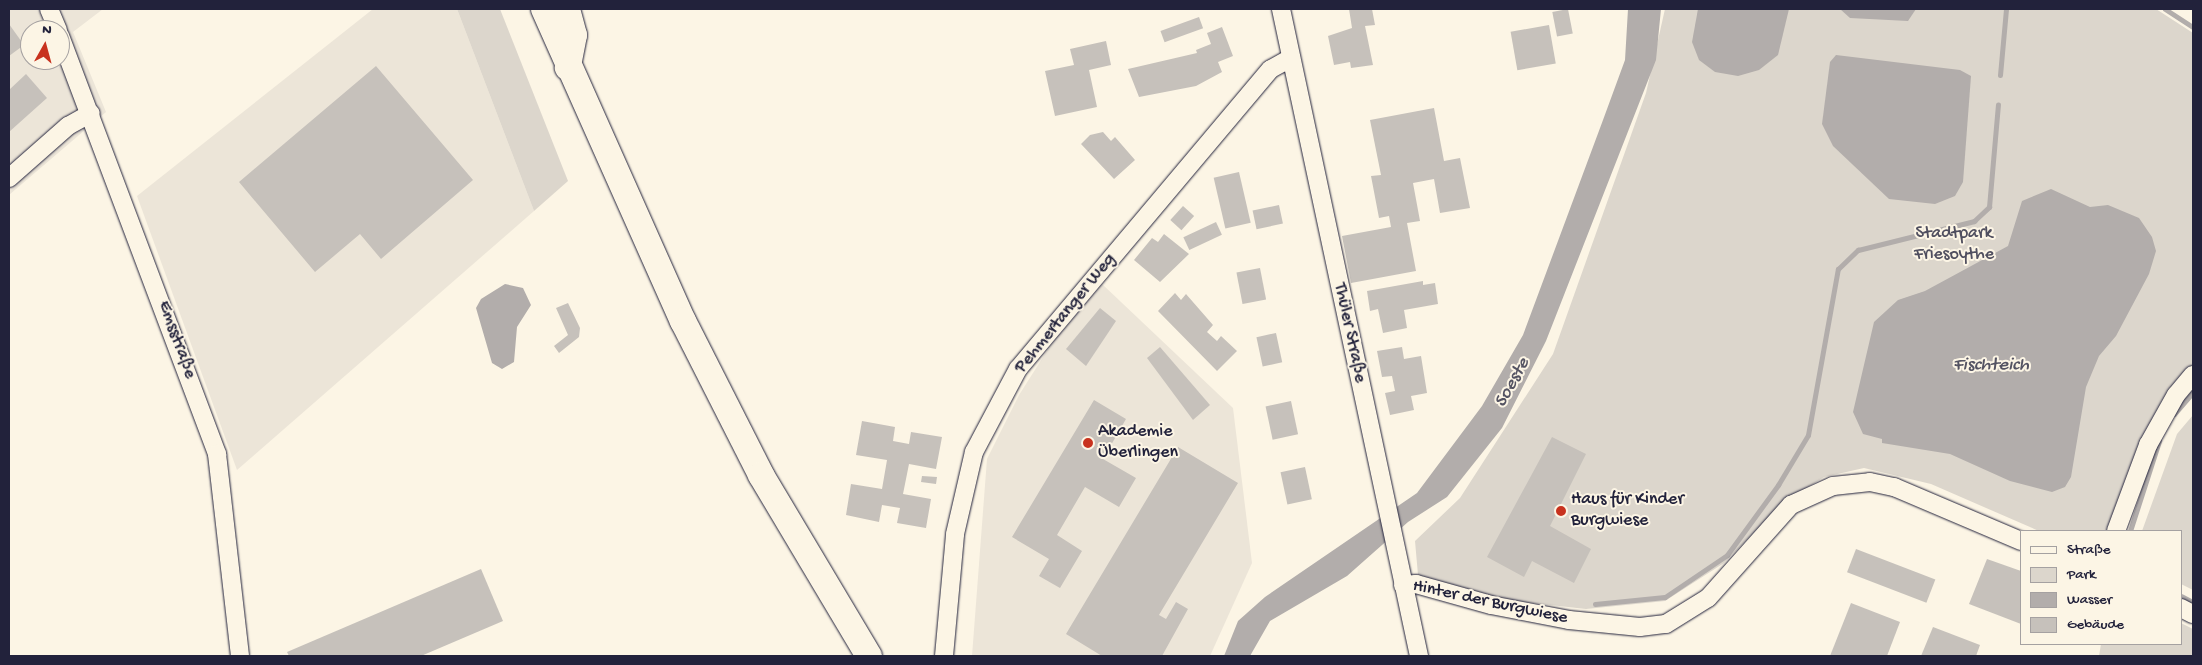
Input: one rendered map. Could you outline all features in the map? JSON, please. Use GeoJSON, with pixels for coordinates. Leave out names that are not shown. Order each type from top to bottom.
{"type":"FeatureCollection","features":[{"type":"Feature","properties":{"kind":"highway"},"geometry":{"type":"LineString","coordinates":[[544,9],[568,68],[683,321],[761,476],[869,656]]}},
{"type":"Feature","properties":{"kind":"highway"},"geometry":{"type":"LineString","coordinates":[[568,9],[574,35],[568,68]]}},
{"type":"Feature","properties":{"kind":"street","name":"Thüler Straße"},"geometry":{"type":"LineString","coordinates":[[1281,9],[1419,656]]}},
{"type":"Feature","properties":{"kind":"street","name":"Pehmertanger Weg"},"geometry":{"type":"LineString","coordinates":[[944,656],[955,534],[974,452],[1018,369],[1270,69],[1291,58]]}},
{"type":"Feature","properties":{"kind":"street","name":"Emsstraße"},"geometry":{"type":"LineString","coordinates":[[70,61],[217,454],[240,656]]}},
{"type":"Feature","properties":{"kind":"street"},"geometry":{"type":"LineString","coordinates":[[9,178],[68,126],[91,113]]}},
{"type":"Feature","properties":{"kind":"street"},"geometry":{"type":"LineString","coordinates":[[2116,530],[2148,445],[2176,394],[2193,375]]}},
{"type":"Feature","properties":{"kind":"street","name":"Hinter der Burgwiese"},"geometry":{"type":"LineString","coordinates":[[1403,585],[1416,584],[1491,605],[1568,620],[1640,627],[1666,624],[1714,593],[1792,505],[1832,486],[1870,482],[1894,487],[2020,541]]}},
{"type":"Feature","properties":{"kind":"shaded area"},"geometry":{"type":"Polygon","coordinates":[[[9,9],[103,9],[73,32],[106,112],[9,195],[9,9]]]}},
{"type":"Feature","properties":{"kind":"shaded area"},"geometry":{"type":"Polygon","coordinates":[[[373,9],[457,9],[534,211],[237,470],[137,196],[373,9]]]}},
{"type":"Feature","properties":{"kind":"shaded area"},"geometry":{"type":"Polygon","coordinates":[[[1102,284],[1233,408],[1252,563],[1210,656],[972,656],[987,459],[1019,395],[1052,343],[1102,284]]]}},
{"type":"Feature","properties":{"kind":"green space"},"geometry":{"type":"Polygon","coordinates":[[[457,9],[500,9],[568,181],[534,211],[457,9]]]}},
{"type":"Feature","properties":{"kind":"green space","name":"Stadtpark Friesoythe"},"geometry":{"type":"Polygon","coordinates":[[[1665,9],[2156,9],[2193,33],[2193,364],[2161,402],[2110,530],[2037,530],[1931,484],[1864,468],[1824,477],[1784,502],[1724,563],[1665,601],[1586,609],[1489,598],[1418,575],[1415,541],[1460,498],[1553,354],[1646,93],[1665,9]]]}},
{"type":"Feature","properties":{"kind":"green space"},"geometry":{"type":"Polygon","coordinates":[[[2193,415],[2193,590],[2182,584],[2182,530],[2142,530],[2177,434],[2193,415]]]}},
{"type":"Feature","properties":{"kind":"green space"},"geometry":{"type":"Polygon","coordinates":[[[2182,624],[2193,629],[2193,656],[2099,656],[2101,645],[2182,645],[2182,624]]]}},
{"type":"Feature","properties":{"kind":"water","name":"Soeste"},"geometry":{"type":"Polygon","coordinates":[[[1628,9],[1661,9],[1656,60],[1546,341],[1502,428],[1447,497],[1408,522],[1347,576],[1270,621],[1250,656],[1224,656],[1238,621],[1265,597],[1417,493],[1482,406],[1523,335],[1603,120],[1625,60],[1628,9]]]}},
{"type":"Feature","properties":{"kind":"water"},"geometry":{"type":"Polygon","coordinates":[[[1698,9],[1789,9],[1778,55],[1759,70],[1738,76],[1715,72],[1699,60],[1692,42],[1698,9]]]}},
{"type":"Feature","properties":{"kind":"water"},"geometry":{"type":"Polygon","coordinates":[[[1840,9],[1916,9],[1908,21],[1850,18],[1840,9]]]}},
{"type":"Feature","properties":{"kind":"water"},"geometry":{"type":"Polygon","coordinates":[[[1836,55],[1960,70],[1971,76],[1963,182],[1955,196],[1935,204],[1889,199],[1833,146],[1822,124],[1830,62],[1836,55]]]}},
{"type":"Feature","properties":{"kind":"water","name":"Fischteich"},"geometry":{"type":"Polygon","coordinates":[[[2051,189],[2090,207],[2108,205],[2139,218],[2152,237],[2156,251],[2149,274],[2116,336],[2099,356],[2086,387],[2071,477],[2065,487],[2052,492],[2010,481],[1950,454],[1882,443],[1882,439],[1863,434],[1853,412],[1874,322],[1898,300],[1925,291],[2008,246],[2022,201],[2051,189]]]}},
{"type":"Feature","properties":{"kind":"water"},"geometry":{"type":"Polygon","coordinates":[[[505,284],[523,288],[531,305],[517,327],[514,362],[502,369],[492,363],[476,308],[481,299],[505,284]]]}},
{"type":"Feature","properties":{"kind":"building"},"geometry":{"type":"Polygon","coordinates":[[[1349,9],[1372,9],[1375,25],[1365,26],[1373,65],[1351,68],[1350,62],[1334,65],[1328,36],[1352,28],[1349,9]]]}},
{"type":"Feature","properties":{"kind":"building"},"geometry":{"type":"Polygon","coordinates":[[[1568,9],[1573,34],[1557,37],[1552,12],[1568,9]]]}},
{"type":"Feature","properties":{"kind":"building"},"geometry":{"type":"Polygon","coordinates":[[[1199,17],[1203,28],[1165,42],[1160,31],[1199,17]]]}},
{"type":"Feature","properties":{"kind":"building"},"geometry":{"type":"Polygon","coordinates":[[[9,24],[20,39],[20,48],[9,56],[9,24]]]}},
{"type":"Feature","properties":{"kind":"building"},"geometry":{"type":"Polygon","coordinates":[[[1549,25],[1556,63],[1517,70],[1511,32],[1549,25]]]}},
{"type":"Feature","properties":{"kind":"building"},"geometry":{"type":"Polygon","coordinates":[[[1222,27],[1233,56],[1218,62],[1222,72],[1196,86],[1139,97],[1128,69],[1197,53],[1196,50],[1211,44],[1207,33],[1222,27]]]}},
{"type":"Feature","properties":{"kind":"building"},"geometry":{"type":"Polygon","coordinates":[[[1106,41],[1111,65],[1089,70],[1097,107],[1055,116],[1045,71],[1074,65],[1070,49],[1106,41]]]}},
{"type":"Feature","properties":{"kind":"building"},"geometry":{"type":"Polygon","coordinates":[[[376,66],[473,180],[381,259],[360,234],[315,272],[239,182],[376,66]]]}},
{"type":"Feature","properties":{"kind":"building"},"geometry":{"type":"Polygon","coordinates":[[[26,74],[47,98],[9,132],[9,90],[26,74]]]}},
{"type":"Feature","properties":{"kind":"building"},"geometry":{"type":"Polygon","coordinates":[[[1434,108],[1444,161],[1460,158],[1470,208],[1440,213],[1434,179],[1413,183],[1420,221],[1407,223],[1416,271],[1351,283],[1342,236],[1391,227],[1389,216],[1379,218],[1371,176],[1381,175],[1370,120],[1434,108]]]}},
{"type":"Feature","properties":{"kind":"building"},"geometry":{"type":"Polygon","coordinates":[[[1103,132],[1111,141],[1115,137],[1135,160],[1114,179],[1081,144],[1090,135],[1103,132]]]}},
{"type":"Feature","properties":{"kind":"building"},"geometry":{"type":"Polygon","coordinates":[[[1239,172],[1251,223],[1225,229],[1214,178],[1239,172]]]}},
{"type":"Feature","properties":{"kind":"building"},"geometry":{"type":"Polygon","coordinates":[[[1279,205],[1283,224],[1257,229],[1253,211],[1279,205]]]}},
{"type":"Feature","properties":{"kind":"building"},"geometry":{"type":"Polygon","coordinates":[[[1183,206],[1194,216],[1181,230],[1170,220],[1183,206]]]}},
{"type":"Feature","properties":{"kind":"building"},"geometry":{"type":"Polygon","coordinates":[[[1216,222],[1222,235],[1189,250],[1183,237],[1216,222]]]}},
{"type":"Feature","properties":{"kind":"building"},"geometry":{"type":"Polygon","coordinates":[[[1164,234],[1189,254],[1160,282],[1134,260],[1152,238],[1158,242],[1164,234]]]}},
{"type":"Feature","properties":{"kind":"building"},"geometry":{"type":"Polygon","coordinates":[[[1260,268],[1266,299],[1243,304],[1236,273],[1260,268]]]}},
{"type":"Feature","properties":{"kind":"building"},"geometry":{"type":"Polygon","coordinates":[[[1423,281],[1423,285],[1435,283],[1438,304],[1404,310],[1407,328],[1383,333],[1378,309],[1370,311],[1367,291],[1423,281]]]}},
{"type":"Feature","properties":{"kind":"building"},"geometry":{"type":"Polygon","coordinates":[[[1175,293],[1181,300],[1186,294],[1213,325],[1207,332],[1217,341],[1221,336],[1237,351],[1217,371],[1158,311],[1175,293]]]}},
{"type":"Feature","properties":{"kind":"building"},"geometry":{"type":"Polygon","coordinates":[[[568,303],[580,328],[579,337],[559,353],[554,346],[568,335],[556,308],[568,303]]]}},
{"type":"Feature","properties":{"kind":"building"},"geometry":{"type":"Polygon","coordinates":[[[1100,308],[1116,321],[1086,366],[1066,349],[1100,308]]]}},
{"type":"Feature","properties":{"kind":"building"},"geometry":{"type":"Polygon","coordinates":[[[1276,333],[1282,362],[1263,367],[1256,337],[1276,333]]]}},
{"type":"Feature","properties":{"kind":"building"},"geometry":{"type":"Polygon","coordinates":[[[1160,347],[1210,405],[1193,420],[1147,358],[1160,347]]]}},
{"type":"Feature","properties":{"kind":"building"},"geometry":{"type":"Polygon","coordinates":[[[1402,347],[1404,359],[1421,356],[1427,393],[1411,396],[1414,410],[1390,415],[1385,393],[1395,391],[1392,376],[1382,377],[1377,351],[1402,347]]]}},
{"type":"Feature","properties":{"kind":"building"},"geometry":{"type":"Polygon","coordinates":[[[1094,400],[1126,419],[1103,459],[1136,478],[1119,507],[1085,487],[1057,535],[1082,551],[1060,588],[1039,576],[1049,559],[1012,537],[1094,400]]]}},
{"type":"Feature","properties":{"kind":"building"},"geometry":{"type":"Polygon","coordinates":[[[1291,401],[1298,434],[1273,440],[1266,406],[1291,401]]]}},
{"type":"Feature","properties":{"kind":"building"},"geometry":{"type":"Polygon","coordinates":[[[862,421],[895,427],[893,441],[909,444],[911,432],[942,437],[936,469],[909,464],[903,494],[931,499],[926,528],[897,523],[900,508],[882,505],[879,522],[846,515],[851,484],[882,489],[887,460],[856,455],[862,421]]]}},
{"type":"Feature","properties":{"kind":"building"},"geometry":{"type":"Polygon","coordinates":[[[1552,437],[1586,454],[1550,526],[1591,549],[1574,583],[1532,561],[1524,577],[1487,557],[1552,437]]]}},
{"type":"Feature","properties":{"kind":"building"},"geometry":{"type":"Polygon","coordinates":[[[1178,447],[1238,483],[1159,615],[1166,619],[1176,602],[1188,609],[1162,656],[1102,656],[1066,634],[1178,447]]]}},
{"type":"Feature","properties":{"kind":"building"},"geometry":{"type":"Polygon","coordinates":[[[1305,467],[1312,499],[1287,504],[1281,472],[1305,467]]]}},
{"type":"Feature","properties":{"kind":"building"},"geometry":{"type":"Polygon","coordinates":[[[922,476],[937,477],[936,484],[921,482],[922,476]]]}},
{"type":"Feature","properties":{"kind":"building"},"geometry":{"type":"Polygon","coordinates":[[[1856,549],[1935,579],[1926,603],[1847,572],[1856,549]]]}},
{"type":"Feature","properties":{"kind":"building"},"geometry":{"type":"Polygon","coordinates":[[[1987,559],[2020,571],[2020,624],[1969,604],[1987,559]]]}},
{"type":"Feature","properties":{"kind":"building"},"geometry":{"type":"Polygon","coordinates":[[[481,569],[503,621],[421,656],[289,656],[287,652],[481,569]]]}},
{"type":"Feature","properties":{"kind":"building"},"geometry":{"type":"Polygon","coordinates":[[[1851,603],[1900,622],[1887,656],[1830,656],[1851,603]]]}},
{"type":"Feature","properties":{"kind":"building"},"geometry":{"type":"Polygon","coordinates":[[[1933,627],[1980,645],[1976,656],[1921,656],[1933,627]]]}},
{"type":"Feature","properties":{"kind":"waterway"},"geometry":{"type":"LineString","coordinates":[[2000,75],[2006,9]]}},
{"type":"Feature","properties":{"kind":"waterway"},"geometry":{"type":"LineString","coordinates":[[2165,9],[2193,27]]}},
{"type":"Feature","properties":{"kind":"waterway"},"geometry":{"type":"LineString","coordinates":[[1595,604],[1665,597],[1727,555],[1778,485],[1808,435],[1838,269],[1858,250],[1974,221],[1989,207],[1998,104]]}},
{"type":"Feature","properties":{"kind":"waterway"},"geometry":{"type":"LineString","coordinates":[[2174,414],[2193,392]]}},
{"type":"Feature","properties":{"kind":"waterway"},"geometry":{"type":"LineString","coordinates":[[2130,530],[2159,441]]}},
{"type":"Feature","properties":{"kind":"waterway"},"geometry":{"type":"LineString","coordinates":[[2182,596],[2193,602]]}},
{"type":"Feature","properties":{"kind":"place","name":"Akademie Überlingen"},"geometry":{"type":"Point","coordinates":[1088,443]}},
{"type":"Feature","properties":{"kind":"place","name":"Haus für Kinder Burgwiese"},"geometry":{"type":"Point","coordinates":[1561,511]}}]}
